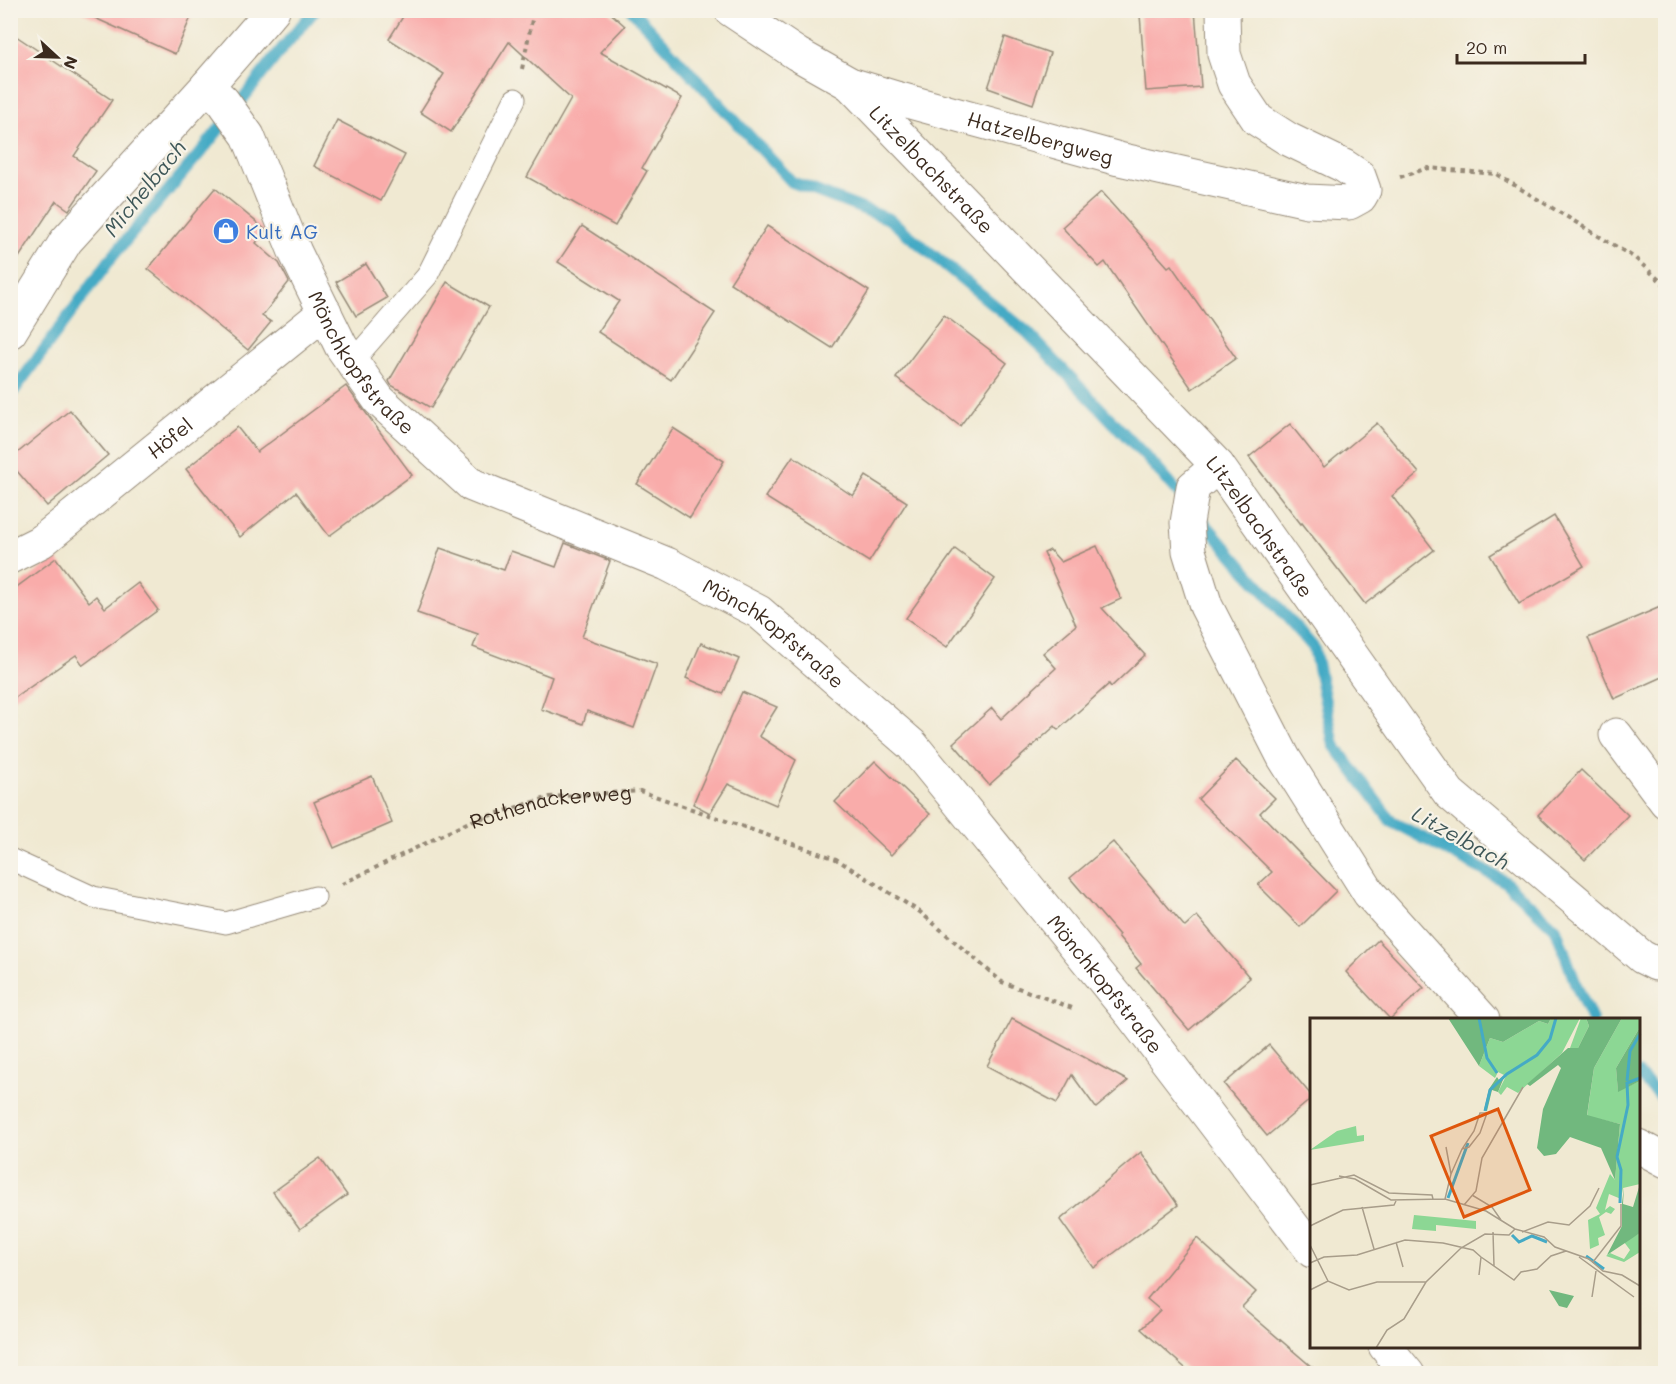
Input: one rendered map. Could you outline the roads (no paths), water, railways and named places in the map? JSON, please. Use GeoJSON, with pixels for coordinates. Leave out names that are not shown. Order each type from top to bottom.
{"type":"FeatureCollection","features":[{"type":"Feature","properties":{"kind":"street"},"geometry":{"type":"LineString","coordinates":[[10,332],[66,241],[215,94],[273,10]]}},
{"type":"Feature","properties":{"kind":"street","name":"Hatzelbergweg"},"geometry":{"type":"LineString","coordinates":[[731,10],[797,54],[850,84],[896,98],[1119,159],[1307,201],[1348,203],[1360,197],[1365,190],[1359,176],[1344,166],[1288,139],[1258,120],[1234,84],[1224,54],[1223,10]]}},
{"type":"Feature","properties":{"kind":"street","name":"Litzelbachstraße"},"geometry":{"type":"LineString","coordinates":[[850,84],[1218,466],[1449,793],[1642,957],[1656,964],[1665,963]]}},
{"type":"Feature","properties":{"kind":"street","name":"Mönchkopfstraße"},"geometry":{"type":"LineString","coordinates":[[215,94],[248,136],[296,252],[341,346],[379,400],[472,485],[667,564],[759,612],[912,745],[1131,1014],[1310,1250]]}},
{"type":"Feature","properties":{"kind":"street","name":"Höfel"},"geometry":{"type":"LineString","coordinates":[[10,557],[42,541],[325,312]]}},
{"type":"Feature","properties":{"kind":"street"},"geometry":{"type":"LineString","coordinates":[[1218,466],[1193,487],[1187,523],[1190,551],[1206,606],[1284,758],[1369,893],[1481,1018]]}},
{"type":"Feature","properties":{"kind":"street"},"geometry":{"type":"LineString","coordinates":[[1616,735],[1665,802]]}},
{"type":"Feature","properties":{"kind":"street"},"geometry":{"type":"LineString","coordinates":[[1640,1147],[1665,1161]]}},
{"type":"Feature","properties":{"kind":"street"},"geometry":{"type":"LineString","coordinates":[[1386,1348],[1408,1374]]}},
{"type":"Feature","properties":{"kind":"lane"},"geometry":{"type":"LineString","coordinates":[[352,362],[427,276],[515,99]]}},
{"type":"Feature","properties":{"kind":"lane"},"geometry":{"type":"LineString","coordinates":[[10,859],[93,897],[226,923],[315,897]]}},
{"type":"Feature","properties":{"kind":"waterway","name":"Michelbach"},"geometry":{"type":"LineString","coordinates":[[10,396],[112,257],[205,147],[315,10]]}},
{"type":"Feature","properties":{"kind":"waterway"},"geometry":{"type":"LineString","coordinates":[[632,10],[792,182],[889,219],[1027,332],[1152,463],[1314,648],[1334,745],[1391,821],[1504,881],[1556,929],[1576,985],[1591,1018]]}},
{"type":"Feature","properties":{"kind":"waterway","name":"Litzelbach"},"geometry":{"type":"LineString","coordinates":[[1640,1076],[1666,1102]]}},
{"type":"Feature","properties":{"kind":"place","name":"Kult AG"},"geometry":{"type":"Point","coordinates":[226,231]}}]}
